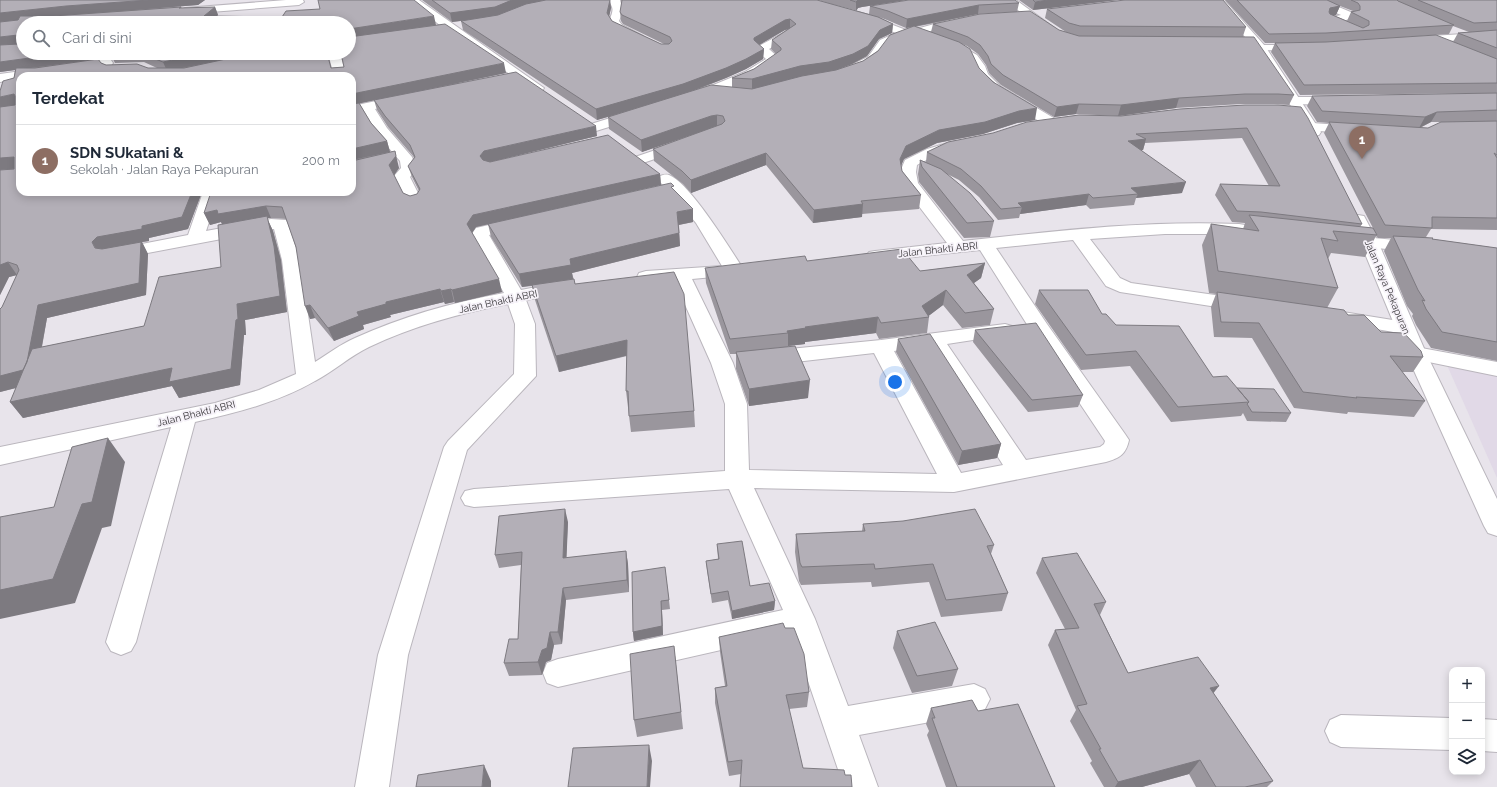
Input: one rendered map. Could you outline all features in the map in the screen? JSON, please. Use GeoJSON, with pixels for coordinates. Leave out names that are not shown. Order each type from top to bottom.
{"type":"FeatureCollection","features":[{"type":"Feature","properties":{"kind":"street"},"geometry":{"type":"LineString","coordinates":[[414,0],[419,0]]}},
{"type":"Feature","properties":{"kind":"street"},"geometry":{"type":"LineString","coordinates":[[414,0],[443,29],[520,76],[552,98]]}},
{"type":"Feature","properties":{"kind":"street"},"geometry":{"type":"LineString","coordinates":[[612,0],[616,2],[618,11],[614,21],[618,27],[652,43]]}},
{"type":"Feature","properties":{"kind":"street"},"geometry":{"type":"LineString","coordinates":[[1009,0],[1062,36]]}},
{"type":"Feature","properties":{"kind":"street"},"geometry":{"type":"LineString","coordinates":[[1219,0],[1252,44],[1295,108],[1312,127],[1319,142]]}},
{"type":"Feature","properties":{"kind":"street"},"geometry":{"type":"LineString","coordinates":[[1314,0],[1349,15],[1350,16],[1348,17],[1331,20],[1359,33]]}},
{"type":"Feature","properties":{"kind":"street"},"geometry":{"type":"LineString","coordinates":[[175,12],[301,1]]}},
{"type":"Feature","properties":{"kind":"street"},"geometry":{"type":"LineString","coordinates":[[289,13],[301,1]]}},
{"type":"Feature","properties":{"kind":"street"},"geometry":{"type":"LineString","coordinates":[[861,12],[882,23],[951,44],[962,49],[973,58],[979,66],[982,75],[996,89],[1058,123],[1030,126]]}},
{"type":"Feature","properties":{"kind":"street"},"geometry":{"type":"LineString","coordinates":[[1013,16],[1048,14]]}},
{"type":"Feature","properties":{"kind":"street"},"geometry":{"type":"LineString","coordinates":[[844,72],[857,68],[872,59],[884,42],[888,39],[910,32],[972,18]]}},
{"type":"Feature","properties":{"kind":"street"},"geometry":{"type":"LineString","coordinates":[[443,29],[466,26]]}},
{"type":"Feature","properties":{"kind":"street"},"geometry":{"type":"LineString","coordinates":[[1445,27],[1469,37]]}},
{"type":"Feature","properties":{"kind":"street"},"geometry":{"type":"LineString","coordinates":[[696,96],[749,75],[774,59],[761,49],[789,33]]}},
{"type":"Feature","properties":{"kind":"street"},"geometry":{"type":"LineString","coordinates":[[1406,41],[1497,35]]}},
{"type":"Feature","properties":{"kind":"street"},"geometry":{"type":"LineString","coordinates":[[1429,39],[1456,50]]}},
{"type":"Feature","properties":{"kind":"street"},"geometry":{"type":"LineString","coordinates":[[1252,44],[1315,47]]}},
{"type":"Feature","properties":{"kind":"street"},"geometry":{"type":"LineString","coordinates":[[336,60],[339,72]]}},
{"type":"Feature","properties":{"kind":"street"},"geometry":{"type":"LineString","coordinates":[[44,72],[110,62]]}},
{"type":"Feature","properties":{"kind":"street"},"geometry":{"type":"LineString","coordinates":[[505,79],[520,76]]}},
{"type":"Feature","properties":{"kind":"street"},"geometry":{"type":"LineString","coordinates":[[1,83],[15,84],[16,80]]}},
{"type":"Feature","properties":{"kind":"street"},"geometry":{"type":"LineString","coordinates":[[710,91],[731,93]]}},
{"type":"Feature","properties":{"kind":"street"},"geometry":{"type":"LineString","coordinates":[[356,109],[421,96]]}},
{"type":"Feature","properties":{"kind":"street"},"geometry":{"type":"LineString","coordinates":[[1295,108],[1354,101]]}},
{"type":"Feature","properties":{"kind":"street"},"geometry":{"type":"LineString","coordinates":[[367,107],[395,157],[407,160],[410,168],[402,176],[414,201]]}},
{"type":"Feature","properties":{"kind":"street"},"geometry":{"type":"LineString","coordinates":[[583,119],[601,131],[646,111]]}},
{"type":"Feature","properties":{"kind":"street"},"geometry":{"type":"LineString","coordinates":[[1312,127],[1369,130]]}},
{"type":"Feature","properties":{"kind":"street"},"geometry":{"type":"LineString","coordinates":[[696,140],[634,156],[676,188],[693,206],[734,270]]}},
{"type":"Feature","properties":{"kind":"street"},"geometry":{"type":"LineString","coordinates":[[910,163],[942,147],[972,142]]}},
{"type":"Feature","properties":{"kind":"street"},"geometry":{"type":"LineString","coordinates":[[910,163],[930,172]]}},
{"type":"Feature","properties":{"kind":"street"},"geometry":{"type":"LineString","coordinates":[[910,163],[908,172],[910,184],[958,246]]}},
{"type":"Feature","properties":{"kind":"street"},"geometry":{"type":"LineString","coordinates":[[631,199],[676,188]]}},
{"type":"Feature","properties":{"kind":"street"},"geometry":{"type":"LineString","coordinates":[[195,240],[213,196]]}},
{"type":"Feature","properties":{"kind":"street","name":"Jalan Raya Pekapuran"},"geometry":{"type":"LineString","coordinates":[[1353,210],[1370,244],[1416,353],[1497,526]]}},
{"type":"Feature","properties":{"kind":"street"},"geometry":{"type":"LineString","coordinates":[[372,787],[393,655],[456,447],[525,376],[525,324],[515,296],[480,235],[482,232],[488,230],[533,220]]}},
{"type":"Feature","properties":{"kind":"street"},"geometry":{"type":"LineString","coordinates":[[110,255],[195,240],[272,224],[280,224],[291,260],[306,377]]}},
{"type":"Feature","properties":{"kind":"street","name":"Jalan Bhakti ABRI"},"geometry":{"type":"LineString","coordinates":[[859,258],[958,246],[995,238],[1078,235],[1173,228],[1256,230]]}},
{"type":"Feature","properties":{"kind":"street"},"geometry":{"type":"LineString","coordinates":[[1078,235],[1113,282],[1127,288],[1263,307]]}},
{"type":"Feature","properties":{"kind":"street"},"geometry":{"type":"LineString","coordinates":[[474,498],[737,480],[954,483],[1106,454],[1115,449],[1117,440],[1038,326],[995,238]]}},
{"type":"Feature","properties":{"kind":"street"},"geometry":{"type":"LineString","coordinates":[[1332,239],[1370,244],[1437,248]]}},
{"type":"Feature","properties":{"kind":"street"},"geometry":{"type":"LineString","coordinates":[[626,278],[755,268]]}},
{"type":"Feature","properties":{"kind":"street"},"geometry":{"type":"LineString","coordinates":[[680,274],[737,361],[737,480],[801,619],[840,724],[861,787]]}},
{"type":"Feature","properties":{"kind":"street","name":"Jalan Bhakti ABRI"},"geometry":{"type":"LineString","coordinates":[[0,456],[216,410],[267,395],[306,377],[361,343],[407,325],[471,305],[579,285]]}},
{"type":"Feature","properties":{"kind":"street"},"geometry":{"type":"LineString","coordinates":[[1328,316],[1405,328]]}},
{"type":"Feature","properties":{"kind":"street"},"geometry":{"type":"LineString","coordinates":[[737,361],[881,346],[1038,326]]}},
{"type":"Feature","properties":{"kind":"street"},"geometry":{"type":"LineString","coordinates":[[934,339],[1020,471]]}},
{"type":"Feature","properties":{"kind":"street"},"geometry":{"type":"LineString","coordinates":[[881,346],[954,483]]}},
{"type":"Feature","properties":{"kind":"street"},"geometry":{"type":"LineString","coordinates":[[1416,353],[1497,368]]}},
{"type":"Feature","properties":{"kind":"street"},"geometry":{"type":"LineString","coordinates":[[121,642],[185,417]]}},
{"type":"Feature","properties":{"kind":"street"},"geometry":{"type":"LineString","coordinates":[[558,673],[801,619]]}},
{"type":"Feature","properties":{"kind":"street"},"geometry":{"type":"LineString","coordinates":[[840,724],[974,700]]}},
{"type":"Feature","properties":{"kind":"street"},"geometry":{"type":"LineString","coordinates":[[1341,731],[1449,734]]}},
{"type":"Feature","properties":{"kind":"street"},"geometry":{"type":"LineString","coordinates":[[1485,735],[1497,736]]}},
{"type":"Feature","properties":{"kind":"shaded area"},"geometry":{"type":"Polygon","coordinates":[[[1446,363],[1497,374],[1497,478],[1446,363]]]}},
{"type":"Feature","properties":{"kind":"building"},"geometry":{"type":"Polygon","coordinates":[[[0,0],[149,0],[66,6],[0,13],[0,0]]]}},
{"type":"Feature","properties":{"kind":"building"},"geometry":{"type":"Polygon","coordinates":[[[318,0],[414,0],[434,16],[356,28],[356,16],[283,16],[286,11],[320,9],[318,0]]]}},
{"type":"Feature","properties":{"kind":"building"},"geometry":{"type":"Polygon","coordinates":[[[432,0],[512,0],[495,7],[450,13],[432,0]]]}},
{"type":"Feature","properties":{"kind":"building"},"geometry":{"type":"Polygon","coordinates":[[[546,0],[610,0],[607,13],[612,21],[661,44],[669,44],[672,41],[670,37],[622,15],[620,12],[622,0],[817,0],[878,17],[893,24],[880,30],[868,46],[853,54],[829,62],[800,66],[752,79],[732,78],[754,69],[781,50],[781,48],[772,40],[796,24],[790,19],[785,20],[754,38],[754,40],[764,49],[746,59],[683,84],[596,109],[461,21],[498,15],[526,4],[546,0]]]}},
{"type":"Feature","properties":{"kind":"building"},"geometry":{"type":"Polygon","coordinates":[[[909,0],[1015,0],[1019,3],[979,5],[907,19],[888,11],[870,6],[909,0]]]}},
{"type":"Feature","properties":{"kind":"building"},"geometry":{"type":"Polygon","coordinates":[[[1033,0],[1048,0],[1035,2],[1033,0]]]}},
{"type":"Feature","properties":{"kind":"building"},"geometry":{"type":"Polygon","coordinates":[[[1125,0],[1223,0],[1246,27],[1080,26],[1069,23],[1047,9],[1125,0]]]}},
{"type":"Feature","properties":{"kind":"building"},"geometry":{"type":"Polygon","coordinates":[[[1237,0],[1327,0],[1340,6],[1330,8],[1330,14],[1363,28],[1369,25],[1369,21],[1351,12],[1360,10],[1360,6],[1358,3],[1351,0],[1397,0],[1454,25],[1326,33],[1269,34],[1237,0]]]}},
{"type":"Feature","properties":{"kind":"building"},"geometry":{"type":"Polygon","coordinates":[[[1418,0],[1497,0],[1497,22],[1474,23],[1418,0]]]}},
{"type":"Feature","properties":{"kind":"building"},"geometry":{"type":"Polygon","coordinates":[[[181,7],[179,8],[215,7],[204,16],[53,16],[181,7]]]}},
{"type":"Feature","properties":{"kind":"building"},"geometry":{"type":"Polygon","coordinates":[[[1030,11],[1059,30],[1079,36],[1254,37],[1294,95],[1245,94],[1179,98],[1121,105],[1079,104],[1057,107],[1003,75],[991,64],[988,56],[980,45],[968,37],[933,24],[980,14],[1030,11]]]}},
{"type":"Feature","properties":{"kind":"building"},"geometry":{"type":"Polygon","coordinates":[[[16,20],[16,35],[0,37],[0,22],[16,20]]]}},
{"type":"Feature","properties":{"kind":"building"},"geometry":{"type":"Polygon","coordinates":[[[445,24],[504,63],[356,93],[356,72],[16,72],[16,196],[190,196],[182,217],[142,226],[142,229],[97,237],[92,242],[95,248],[102,249],[141,242],[139,283],[38,305],[27,362],[23,370],[0,376],[0,309],[19,270],[17,265],[8,262],[0,265],[0,170],[14,169],[14,157],[0,158],[0,107],[15,105],[15,96],[14,94],[0,97],[0,91],[3,81],[14,78],[16,68],[35,68],[91,60],[99,60],[106,65],[137,64],[148,68],[184,68],[221,60],[329,60],[331,68],[344,67],[342,60],[356,60],[356,36],[445,24]]]}},
{"type":"Feature","properties":{"kind":"building"},"geometry":{"type":"Polygon","coordinates":[[[914,26],[959,42],[970,49],[979,68],[993,82],[1037,108],[1019,111],[985,122],[939,130],[906,146],[900,159],[902,171],[921,195],[861,201],[863,204],[814,210],[766,153],[691,180],[682,171],[653,149],[722,124],[725,121],[723,116],[711,116],[641,140],[608,117],[711,85],[752,89],[802,76],[836,70],[863,61],[878,51],[890,35],[914,26]]]}},
{"type":"Feature","properties":{"kind":"building"},"geometry":{"type":"Polygon","coordinates":[[[1497,30],[1497,48],[1458,33],[1497,30]]]}},
{"type":"Feature","properties":{"kind":"building"},"geometry":{"type":"Polygon","coordinates":[[[1436,35],[1497,59],[1497,83],[1304,85],[1275,43],[1326,42],[1436,35]]]}},
{"type":"Feature","properties":{"kind":"building"},"geometry":{"type":"Polygon","coordinates":[[[16,44],[16,60],[0,62],[0,45],[16,44]]]}},
{"type":"Feature","properties":{"kind":"building"},"geometry":{"type":"Polygon","coordinates":[[[158,60],[173,60],[163,62],[158,60]]]}},
{"type":"Feature","properties":{"kind":"building"},"geometry":{"type":"Polygon","coordinates":[[[516,72],[596,126],[484,151],[480,156],[483,160],[490,162],[608,135],[660,174],[473,215],[467,224],[499,279],[452,290],[441,291],[440,289],[386,302],[386,304],[357,312],[359,316],[328,328],[310,305],[305,306],[296,247],[282,207],[266,206],[218,214],[217,210],[204,213],[210,196],[356,196],[356,160],[395,151],[396,156],[389,165],[403,193],[410,196],[417,194],[420,189],[408,166],[415,157],[410,145],[385,116],[374,100],[516,72]]]}},
{"type":"Feature","properties":{"kind":"building"},"geometry":{"type":"Polygon","coordinates":[[[1497,93],[1497,110],[1437,112],[1425,117],[1322,111],[1312,96],[1497,93]]]}},
{"type":"Feature","properties":{"kind":"building"},"geometry":{"type":"Polygon","coordinates":[[[356,103],[359,103],[371,123],[387,141],[356,148],[356,103]]]}},
{"type":"Feature","properties":{"kind":"building"},"geometry":{"type":"Polygon","coordinates":[[[1245,105],[1301,107],[1362,224],[1261,212],[1237,211],[1220,184],[1280,186],[1247,128],[1136,134],[1146,139],[1128,141],[1186,182],[1131,188],[1138,194],[1093,198],[1089,194],[1018,203],[1022,207],[1001,209],[981,186],[961,169],[927,152],[948,142],[993,133],[1027,122],[1079,115],[1121,116],[1180,109],[1245,105]]]}},
{"type":"Feature","properties":{"kind":"building"},"geometry":{"type":"Polygon","coordinates":[[[1497,121],[1497,155],[1494,153],[1497,158],[1497,218],[1432,217],[1432,228],[1385,225],[1329,122],[1428,128],[1441,122],[1497,121]]]}},
{"type":"Feature","properties":{"kind":"building"},"geometry":{"type":"Polygon","coordinates":[[[920,160],[941,169],[970,193],[994,221],[967,223],[922,167],[920,160]]]}},
{"type":"Feature","properties":{"kind":"building"},"geometry":{"type":"Polygon","coordinates":[[[671,183],[674,186],[671,187],[693,209],[677,212],[679,233],[570,259],[571,265],[519,274],[488,224],[671,183]]]}},
{"type":"Feature","properties":{"kind":"building"},"geometry":{"type":"Polygon","coordinates":[[[1249,215],[1373,228],[1377,235],[1333,231],[1338,241],[1321,238],[1338,288],[1218,271],[1211,224],[1259,231],[1249,215]]]}},
{"type":"Feature","properties":{"kind":"building"},"geometry":{"type":"Polygon","coordinates":[[[267,216],[274,246],[280,296],[237,304],[238,319],[236,320],[231,369],[169,382],[172,368],[10,402],[32,349],[144,326],[159,277],[221,267],[218,225],[267,216]]]}},
{"type":"Feature","properties":{"kind":"building"},"geometry":{"type":"Polygon","coordinates":[[[1393,236],[1433,238],[1432,239],[1497,248],[1497,342],[1442,332],[1426,309],[1422,300],[1425,301],[1418,290],[1393,236]]]}},
{"type":"Feature","properties":{"kind":"building"},"geometry":{"type":"Polygon","coordinates":[[[902,249],[920,271],[985,263],[967,275],[994,309],[965,313],[946,290],[922,306],[929,317],[881,323],[878,317],[805,327],[806,328],[787,331],[788,333],[730,339],[705,268],[805,256],[807,261],[902,249]]]}},
{"type":"Feature","properties":{"kind":"building"},"geometry":{"type":"Polygon","coordinates":[[[674,272],[684,294],[694,411],[629,416],[628,391],[626,391],[627,340],[556,356],[532,285],[574,279],[575,284],[674,272]]]}},
{"type":"Feature","properties":{"kind":"building"},"geometry":{"type":"Polygon","coordinates":[[[1039,290],[1088,290],[1102,314],[1106,314],[1116,325],[1179,326],[1213,377],[1227,376],[1249,402],[1178,407],[1136,351],[1086,355],[1039,290]]]}},
{"type":"Feature","properties":{"kind":"building"},"geometry":{"type":"Polygon","coordinates":[[[1217,292],[1344,310],[1348,315],[1364,315],[1381,332],[1404,333],[1421,351],[1423,357],[1390,356],[1425,401],[1356,397],[1357,398],[1303,392],[1259,323],[1221,322],[1217,292]]]}},
{"type":"Feature","properties":{"kind":"building"},"geometry":{"type":"Polygon","coordinates":[[[1036,323],[1083,395],[1032,400],[975,330],[1036,323]]]}},
{"type":"Feature","properties":{"kind":"building"},"geometry":{"type":"Polygon","coordinates":[[[930,334],[1001,444],[962,451],[898,339],[930,334]]]}},
{"type":"Feature","properties":{"kind":"building"},"geometry":{"type":"Polygon","coordinates":[[[795,346],[810,380],[749,389],[736,352],[795,346]]]}},
{"type":"Feature","properties":{"kind":"building"},"geometry":{"type":"Polygon","coordinates":[[[1237,388],[1274,389],[1291,413],[1252,412],[1247,404],[1249,402],[1237,388]]]}},
{"type":"Feature","properties":{"kind":"building"},"geometry":{"type":"Polygon","coordinates":[[[108,438],[92,502],[82,504],[53,579],[0,590],[0,517],[54,507],[72,447],[108,438]]]}},
{"type":"Feature","properties":{"kind":"building"},"geometry":{"type":"Polygon","coordinates":[[[565,509],[563,558],[626,551],[627,580],[563,588],[558,632],[550,632],[547,648],[542,650],[538,662],[504,663],[509,639],[518,639],[522,552],[495,555],[499,516],[565,509]]]}},
{"type":"Feature","properties":{"kind":"building"},"geometry":{"type":"Polygon","coordinates":[[[975,509],[994,545],[987,546],[1008,593],[946,600],[933,564],[875,569],[874,564],[802,567],[800,563],[796,534],[865,531],[863,524],[903,521],[975,509]]]}},
{"type":"Feature","properties":{"kind":"building"},"geometry":{"type":"Polygon","coordinates":[[[742,541],[750,586],[769,583],[775,601],[732,611],[728,591],[711,594],[706,561],[719,559],[717,544],[742,541]]]}},
{"type":"Feature","properties":{"kind":"building"},"geometry":{"type":"Polygon","coordinates":[[[1077,553],[1106,602],[1094,604],[1128,673],[1198,657],[1219,686],[1210,688],[1273,781],[1245,787],[1216,787],[1200,760],[1118,782],[1077,706],[1087,704],[1055,630],[1079,628],[1042,558],[1077,553]]]}},
{"type":"Feature","properties":{"kind":"building"},"geometry":{"type":"Polygon","coordinates":[[[665,567],[669,600],[661,601],[662,626],[633,632],[632,572],[665,567]]]}},
{"type":"Feature","properties":{"kind":"building"},"geometry":{"type":"Polygon","coordinates":[[[935,622],[958,669],[917,676],[897,631],[935,622]]]}},
{"type":"Feature","properties":{"kind":"building"},"geometry":{"type":"Polygon","coordinates":[[[783,623],[785,628],[794,628],[804,654],[809,692],[786,695],[803,768],[844,770],[845,775],[851,775],[852,787],[740,787],[742,760],[728,762],[715,688],[727,686],[719,637],[783,623]]]}},
{"type":"Feature","properties":{"kind":"building"},"geometry":{"type":"Polygon","coordinates":[[[674,646],[681,712],[634,720],[630,654],[674,646]]]}},
{"type":"Feature","properties":{"kind":"building"},"geometry":{"type":"Polygon","coordinates":[[[972,700],[978,711],[1018,704],[1055,787],[957,787],[932,718],[935,718],[931,708],[972,700]]]}},
{"type":"Feature","properties":{"kind":"building"},"geometry":{"type":"Polygon","coordinates":[[[649,745],[647,787],[568,787],[573,748],[649,745]]]}},
{"type":"Feature","properties":{"kind":"building"},"geometry":{"type":"Polygon","coordinates":[[[484,765],[482,787],[416,787],[418,775],[484,765]]]}},
{"type":"Feature","properties":{"kind":"place","name":"SDN SUkatani &"},"geometry":{"type":"Point","coordinates":[1362,159]}}]}
